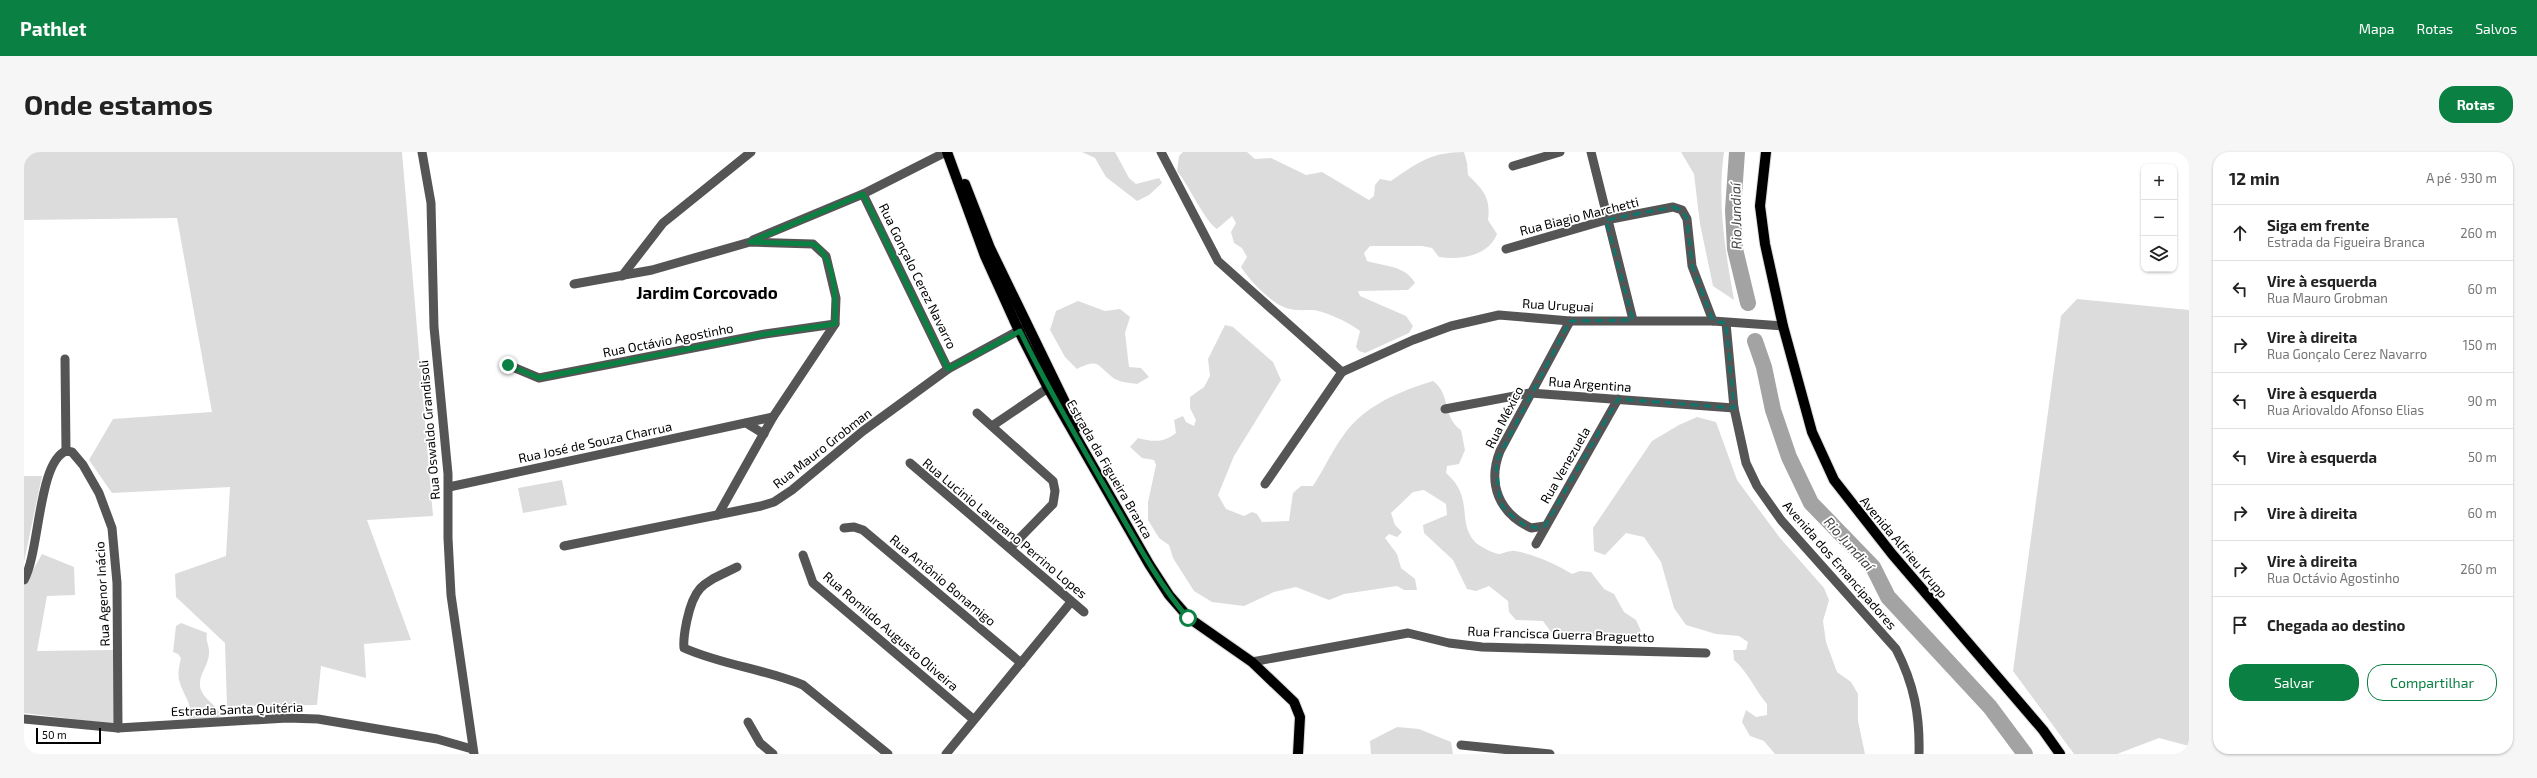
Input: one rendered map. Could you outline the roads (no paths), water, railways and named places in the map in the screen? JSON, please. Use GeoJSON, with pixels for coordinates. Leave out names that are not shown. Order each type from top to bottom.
{"type":"FeatureCollection","features":[{"type":"Feature","properties":{"kind":"main road","name":"Estrada da Figueira Branca"},"geometry":{"type":"LineString","coordinates":[[946,152],[985,256],[1091,462],[1169,595],[1188,618],[1252,662],[1294,702],[1300,718],[1298,754]]}},
{"type":"Feature","properties":{"kind":"main road"},"geometry":{"type":"LineString","coordinates":[[954,152],[990,248],[1023,329]]}},
{"type":"Feature","properties":{"kind":"main road","name":"Avenida Alfrieu Krupp"},"geometry":{"type":"LineString","coordinates":[[1766,152],[1760,206],[1765,244],[1783,326],[1812,432],[1834,480],[1892,554],[2043,730],[2060,754]]}},
{"type":"Feature","properties":{"kind":"street","name":"Rua Oswaldo Grandisoli"},"geometry":{"type":"LineString","coordinates":[[422,152],[431,203],[434,327],[449,487],[448,538],[451,595],[473,751]]}},
{"type":"Feature","properties":{"kind":"street"},"geometry":{"type":"LineString","coordinates":[[622,276],[663,223],[751,152]]}},
{"type":"Feature","properties":{"kind":"street","name":"Estrada da Figueira Branca"},"geometry":{"type":"LineString","coordinates":[[750,242],[863,194],[946,152]]}},
{"type":"Feature","properties":{"kind":"street"},"geometry":{"type":"LineString","coordinates":[[1161,152],[1218,260],[1342,372],[1265,484]]}},
{"type":"Feature","properties":{"kind":"street"},"geometry":{"type":"LineString","coordinates":[[1513,166],[1560,152]]}},
{"type":"Feature","properties":{"kind":"street"},"geometry":{"type":"LineString","coordinates":[[1591,152],[1606,220],[1633,320]]}},
{"type":"Feature","properties":{"kind":"street","name":"Rua Gonçalo Cerez Navarro"},"geometry":{"type":"LineString","coordinates":[[863,194],[948,369]]}},
{"type":"Feature","properties":{"kind":"street","name":"Rua Biagio Marchetti"},"geometry":{"type":"LineString","coordinates":[[1506,249],[1606,220],[1673,207],[1682,210],[1687,219],[1692,266],[1713,321]]}},
{"type":"Feature","properties":{"kind":"street"},"geometry":{"type":"LineString","coordinates":[[574,284],[652,270],[750,242],[813,244],[820,248],[826,256],[836,298],[835,324],[773,417],[718,515]]}},
{"type":"Feature","properties":{"kind":"street","name":"Rua Uruguai"},"geometry":{"type":"LineString","coordinates":[[1342,372],[1412,340],[1452,326],[1499,315],[1570,321],[1713,321],[1783,326]]}},
{"type":"Feature","properties":{"kind":"street","name":"Rua México"},"geometry":{"type":"LineString","coordinates":[[1545,526],[1531,528],[1524,525],[1506,512],[1497,493],[1496,462],[1530,393],[1570,321]]}},
{"type":"Feature","properties":{"kind":"street","name":"Avenida dos Emancipadores"},"geometry":{"type":"LineString","coordinates":[[1726,323],[1734,408],[1746,463],[1757,486],[1781,520],[1896,649],[1909,674],[1916,702],[1919,754]]}},
{"type":"Feature","properties":{"kind":"street","name":"Rua Octávio Agostinho"},"geometry":{"type":"LineString","coordinates":[[508,365],[539,378],[765,334],[835,324]]}},
{"type":"Feature","properties":{"kind":"street","name":"Rua Mauro Grobman"},"geometry":{"type":"LineString","coordinates":[[564,546],[718,515],[774,502],[792,490],[863,431],[948,369],[1023,329]]}},
{"type":"Feature","properties":{"kind":"street"},"geometry":{"type":"LineString","coordinates":[[24,580],[32,559],[48,474],[54,458],[66,451],[65,359]]}},
{"type":"Feature","properties":{"kind":"street"},"geometry":{"type":"LineString","coordinates":[[992,426],[1051,384]]}},
{"type":"Feature","properties":{"kind":"street","name":"Rua Argentina"},"geometry":{"type":"LineString","coordinates":[[1445,409],[1530,393],[1734,408]]}},
{"type":"Feature","properties":{"kind":"street","name":"Rua Venezuela"},"geometry":{"type":"LineString","coordinates":[[1536,544],[1618,399]]}},
{"type":"Feature","properties":{"kind":"street"},"geometry":{"type":"LineString","coordinates":[[977,413],[1053,481],[1056,491],[1054,504],[1010,548]]}},
{"type":"Feature","properties":{"kind":"street","name":"Rua José de Souza Charrua"},"geometry":{"type":"LineString","coordinates":[[449,487],[773,417]]}},
{"type":"Feature","properties":{"kind":"street"},"geometry":{"type":"LineString","coordinates":[[746,423],[764,434]]}},
{"type":"Feature","properties":{"kind":"street","name":"Rua Agenor Inácio"},"geometry":{"type":"LineString","coordinates":[[66,451],[72,452],[83,465],[99,493],[112,528],[117,583],[118,728]]}},
{"type":"Feature","properties":{"kind":"street","name":"Rua Lucinio Laureano Perrino Lopes"},"geometry":{"type":"LineString","coordinates":[[910,463],[1084,612]]}},
{"type":"Feature","properties":{"kind":"street","name":"Rua Antônio Bonamigo"},"geometry":{"type":"LineString","coordinates":[[844,528],[854,527],[863,530],[1021,663]]}},
{"type":"Feature","properties":{"kind":"street","name":"Rua Romildo Augusto Oliveira"},"geometry":{"type":"LineString","coordinates":[[804,555],[813,583],[973,719]]}},
{"type":"Feature","properties":{"kind":"street"},"geometry":{"type":"LineString","coordinates":[[737,567],[702,586],[692,599],[683,639],[684,648],[699,655],[788,678],[803,685],[888,754]]}},
{"type":"Feature","properties":{"kind":"street"},"geometry":{"type":"LineString","coordinates":[[946,754],[973,719],[1071,602]]}},
{"type":"Feature","properties":{"kind":"street","name":"Rua Francisca Guerra Braguetto"},"geometry":{"type":"LineString","coordinates":[[1252,662],[1408,633],[1449,643],[1482,647],[1706,653]]}},
{"type":"Feature","properties":{"kind":"street","name":"Estrada Santa Quitéria"},"geometry":{"type":"LineString","coordinates":[[24,719],[118,728],[287,718],[318,719],[437,739],[473,751]]}},
{"type":"Feature","properties":{"kind":"street"},"geometry":{"type":"LineString","coordinates":[[748,722],[760,743],[773,754]]}},
{"type":"Feature","properties":{"kind":"street"},"geometry":{"type":"LineString","coordinates":[[1461,744],[1550,754]]}},
{"type":"Feature","properties":{"kind":"waterway","name":"Rio Jundiaí"},"geometry":{"type":"LineString","coordinates":[[1737,152],[1733,210],[1735,249],[1748,303]]}},
{"type":"Feature","properties":{"kind":"waterway","name":"Rio Jundiaí"},"geometry":{"type":"LineString","coordinates":[[1755,341],[1764,367],[1773,410],[1789,457],[1811,503],[1873,567],[1888,597],[1990,707],[2025,754]]}},
{"type":"Feature","properties":{"kind":"district","name":"Jardim Corcovado"},"geometry":{"type":"Point","coordinates":[707,293]}}]}
